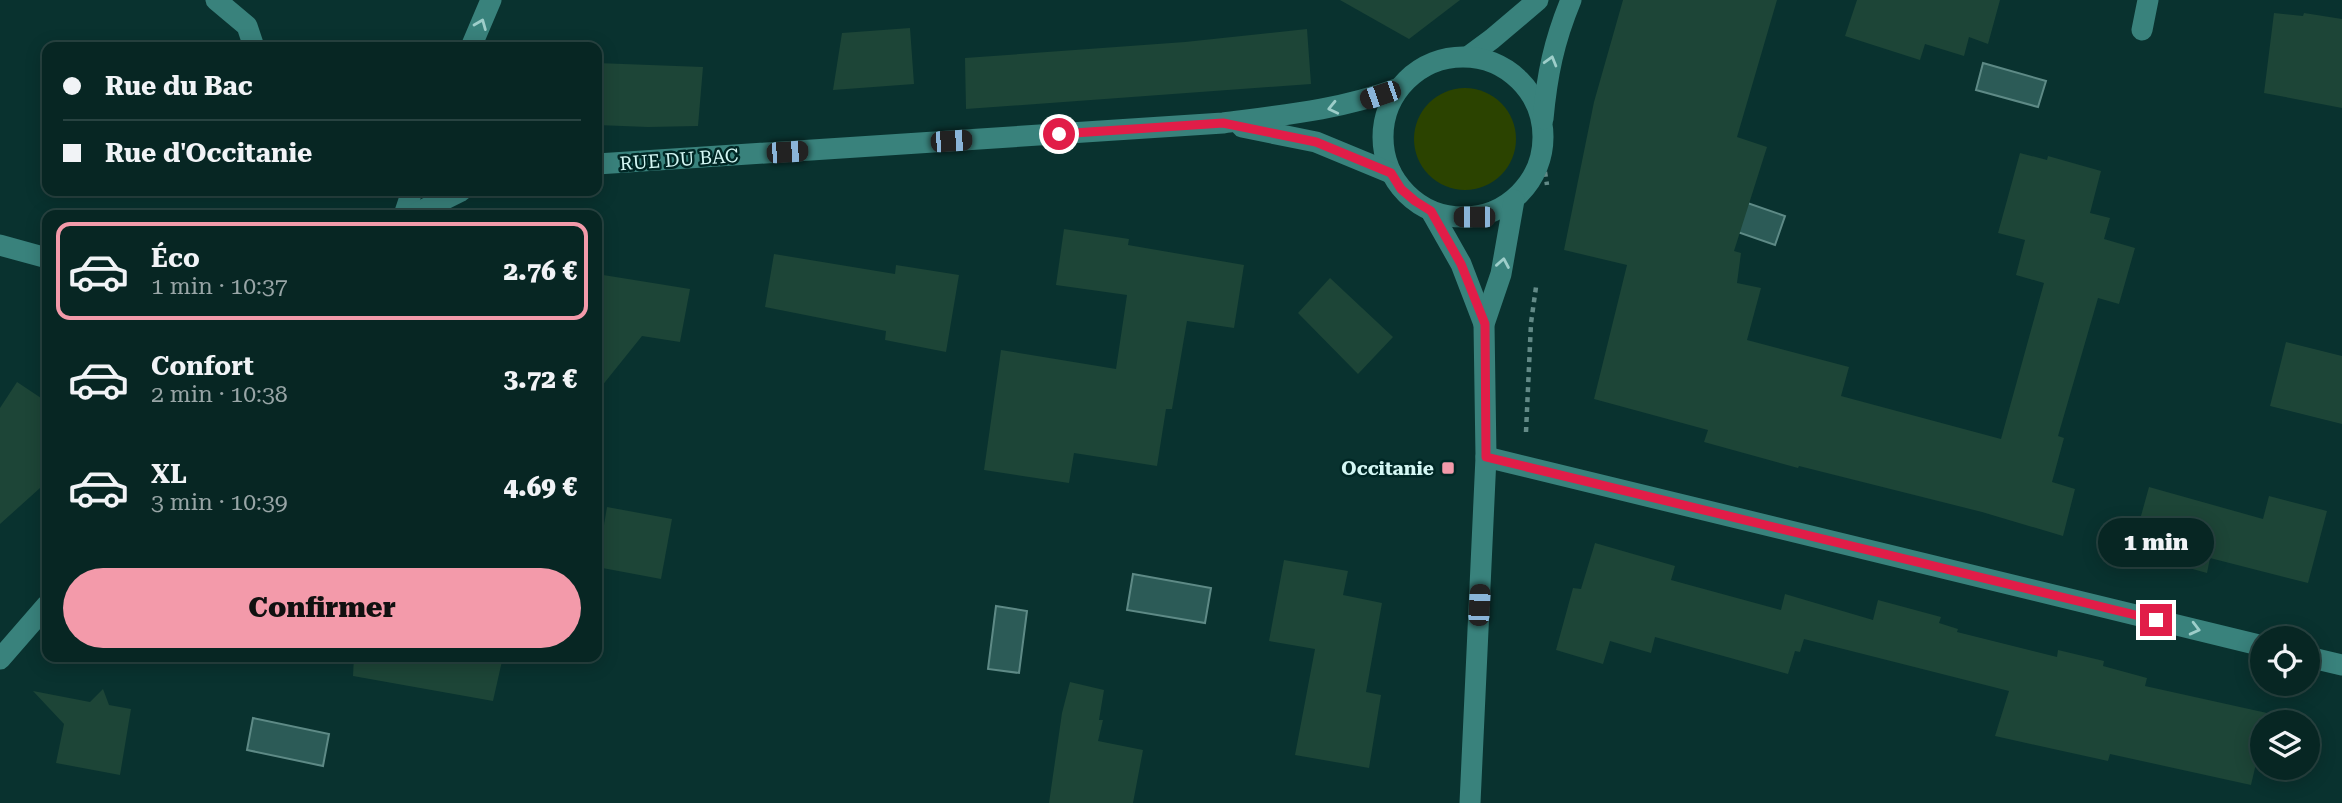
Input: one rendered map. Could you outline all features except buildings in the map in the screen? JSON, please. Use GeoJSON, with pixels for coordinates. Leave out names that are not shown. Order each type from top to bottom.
{"type":"FeatureCollection","features":[{"type":"Feature","properties":{"kind":"street"},"geometry":{"type":"LineString","coordinates":[[216,0],[247,26],[252,42]]}},
{"type":"Feature","properties":{"kind":"street"},"geometry":{"type":"LineString","coordinates":[[473,42],[491,0]]}},
{"type":"Feature","properties":{"kind":"street"},"geometry":{"type":"LineString","coordinates":[[1469,56],[1538,0]]}},
{"type":"Feature","properties":{"kind":"street"},"geometry":{"type":"LineString","coordinates":[[1543,124],[1535,99],[1518,77],[1496,62],[1469,56],[1442,59],[1418,70],[1399,88],[1385,115],[1382,145],[1391,173],[1401,189],[1431,211],[1452,217],[1474,217],[1495,211],[1514,200],[1527,186],[1542,152],[1547,72],[1571,0]]}},
{"type":"Feature","properties":{"kind":"street"},"geometry":{"type":"LineString","coordinates":[[2142,30],[2148,0]]}},
{"type":"Feature","properties":{"kind":"street","name":"RUE DU BAC"},"geometry":{"type":"LineString","coordinates":[[602,164],[1223,123],[1321,111],[1399,88]]}},
{"type":"Feature","properties":{"kind":"street","name":"RUE DU BAC"},"geometry":{"type":"LineString","coordinates":[[1223,123],[1316,142],[1391,173]]}},
{"type":"Feature","properties":{"kind":"street"},"geometry":{"type":"LineString","coordinates":[[407,202],[436,196]]}},
{"type":"Feature","properties":{"kind":"street"},"geometry":{"type":"LineString","coordinates":[[1470,803],[1486,457],[1485,324],[1501,274],[1514,200]]}},
{"type":"Feature","properties":{"kind":"street"},"geometry":{"type":"LineString","coordinates":[[1431,211],[1461,264],[1485,324]]}},
{"type":"Feature","properties":{"kind":"street"},"geometry":{"type":"LineString","coordinates":[[0,246],[42,257]]}},
{"type":"Feature","properties":{"kind":"street"},"geometry":{"type":"LineString","coordinates":[[1486,457],[2250,643]]}},
{"type":"Feature","properties":{"kind":"street"},"geometry":{"type":"LineString","coordinates":[[0,659],[42,611]]}},
{"type":"Feature","properties":{"kind":"street"},"geometry":{"type":"LineString","coordinates":[[2320,660],[2342,665]]}},
{"type":"Feature","properties":{"kind":"green space"},"geometry":{"type":"Polygon","coordinates":[[[1465,88],[1485,91],[1508,110],[1513,119],[1516,139],[1513,159],[1494,182],[1485,187],[1465,190],[1445,187],[1422,168],[1417,159],[1414,139],[1417,119],[1436,96],[1445,91],[1465,88]]]}},
{"type":"Feature","properties":{"kind":"water"},"geometry":{"type":"Polygon","coordinates":[[[1983,63],[2046,81],[2038,107],[1976,90],[1983,63]]]}},
{"type":"Feature","properties":{"kind":"water"},"geometry":{"type":"Polygon","coordinates":[[[1733,198],[1785,216],[1775,245],[1723,227],[1733,198]]]}},
{"type":"Feature","properties":{"kind":"water"},"geometry":{"type":"Polygon","coordinates":[[[1133,574],[1211,588],[1205,623],[1127,610],[1133,574]]]}},
{"type":"Feature","properties":{"kind":"water"},"geometry":{"type":"Polygon","coordinates":[[[996,606],[1027,611],[1019,673],[988,669],[996,606]]]}},
{"type":"Feature","properties":{"kind":"water"},"geometry":{"type":"Polygon","coordinates":[[[253,718],[329,734],[323,766],[247,750],[253,718]]]}},
{"type":"Feature","properties":{"kind":"place","name":"Occitanie"},"geometry":{"type":"Point","coordinates":[1448,468]}},
{"type":"Feature","properties":{"kind":"route"},"geometry":{"type":"LineString","coordinates":[[1059,134],[1223,123],[1316,142],[1391,173],[1401,189],[1431,211],[1461,264],[1485,324],[1486,457],[2156,620]]}}]}
